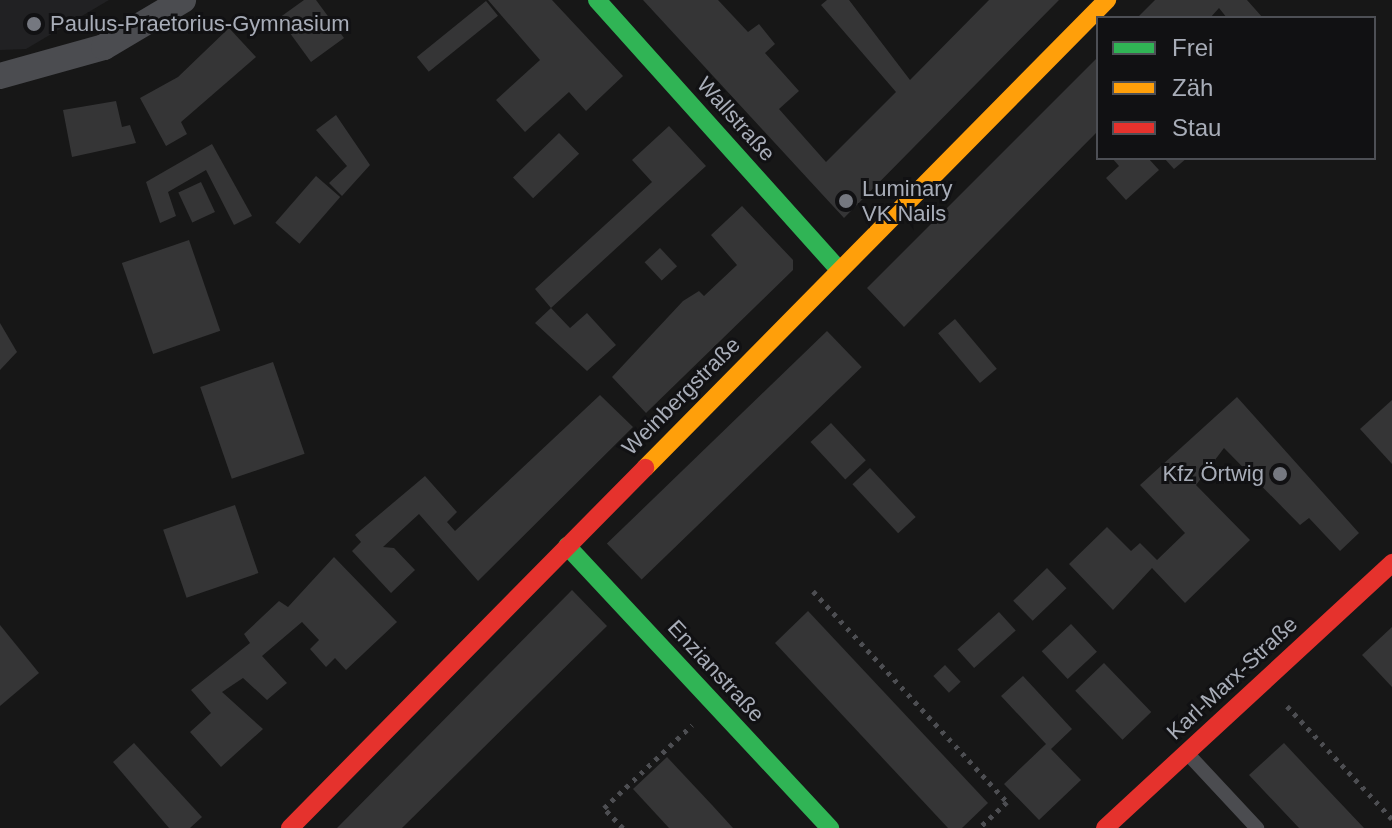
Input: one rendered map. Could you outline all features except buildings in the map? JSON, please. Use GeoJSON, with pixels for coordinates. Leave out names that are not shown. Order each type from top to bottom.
{"type":"FeatureCollection","features":[{"type":"Feature","properties":{"kind":"street"},"geometry":{"type":"LineString","coordinates":[[0,76],[104,47],[183,0]]}},
{"type":"Feature","properties":{"kind":"street","name":"Wallstraße"},"geometry":{"type":"LineString","coordinates":[[597,0],[839,270]]}},
{"type":"Feature","properties":{"kind":"street","name":"Weinbergstraße"},"geometry":{"type":"LineString","coordinates":[[290,828],[1107,0]]}},
{"type":"Feature","properties":{"kind":"street","name":"Enzianstraße"},"geometry":{"type":"LineString","coordinates":[[567,546],[830,828]]}},
{"type":"Feature","properties":{"kind":"street","name":"Karl-Marx-Straße"},"geometry":{"type":"LineString","coordinates":[[1105,828],[1392,563]]}},
{"type":"Feature","properties":{"kind":"lane"},"geometry":{"type":"LineString","coordinates":[[1187,753],[1257,828]]}},
{"type":"Feature","properties":{"kind":"path"},"geometry":{"type":"LineString","coordinates":[[813,591],[1007,802],[979,828]]}},
{"type":"Feature","properties":{"kind":"path"},"geometry":{"type":"LineString","coordinates":[[1280,700],[1392,819]]}},
{"type":"Feature","properties":{"kind":"path"},"geometry":{"type":"LineString","coordinates":[[623,828],[604,808],[703,715]]}},
{"type":"Feature","properties":{"kind":"shaded area","name":"Paulus-Praetorius-Gymnasium"},"geometry":{"type":"Polygon","coordinates":[[[0,0],[109,0],[26,49],[0,50],[0,0]]]}},
{"type":"Feature","properties":{"kind":"traffic: fast"},"geometry":{"type":"LineString","coordinates":[[597,0],[839,270]]}},
{"type":"Feature","properties":{"kind":"traffic: fast"},"geometry":{"type":"LineString","coordinates":[[567,546],[830,828]]}},
{"type":"Feature","properties":{"kind":"traffic: slow"},"geometry":{"type":"LineString","coordinates":[[645,468],[1107,0]]}},
{"type":"Feature","properties":{"kind":"traffic: jam"},"geometry":{"type":"LineString","coordinates":[[290,828],[645,468]]}},
{"type":"Feature","properties":{"kind":"traffic: jam"},"geometry":{"type":"LineString","coordinates":[[1105,828],[1392,563]]}},
{"type":"Feature","properties":{"kind":"place","name":"Paulus-Praetorius-Gymnasium"},"geometry":{"type":"Point","coordinates":[34,24]}},
{"type":"Feature","properties":{"kind":"place","name":"Luminary VK Nails"},"geometry":{"type":"Point","coordinates":[846,201]}},
{"type":"Feature","properties":{"kind":"place","name":"Kfz Örtwig"},"geometry":{"type":"Point","coordinates":[1280,474]}}]}
